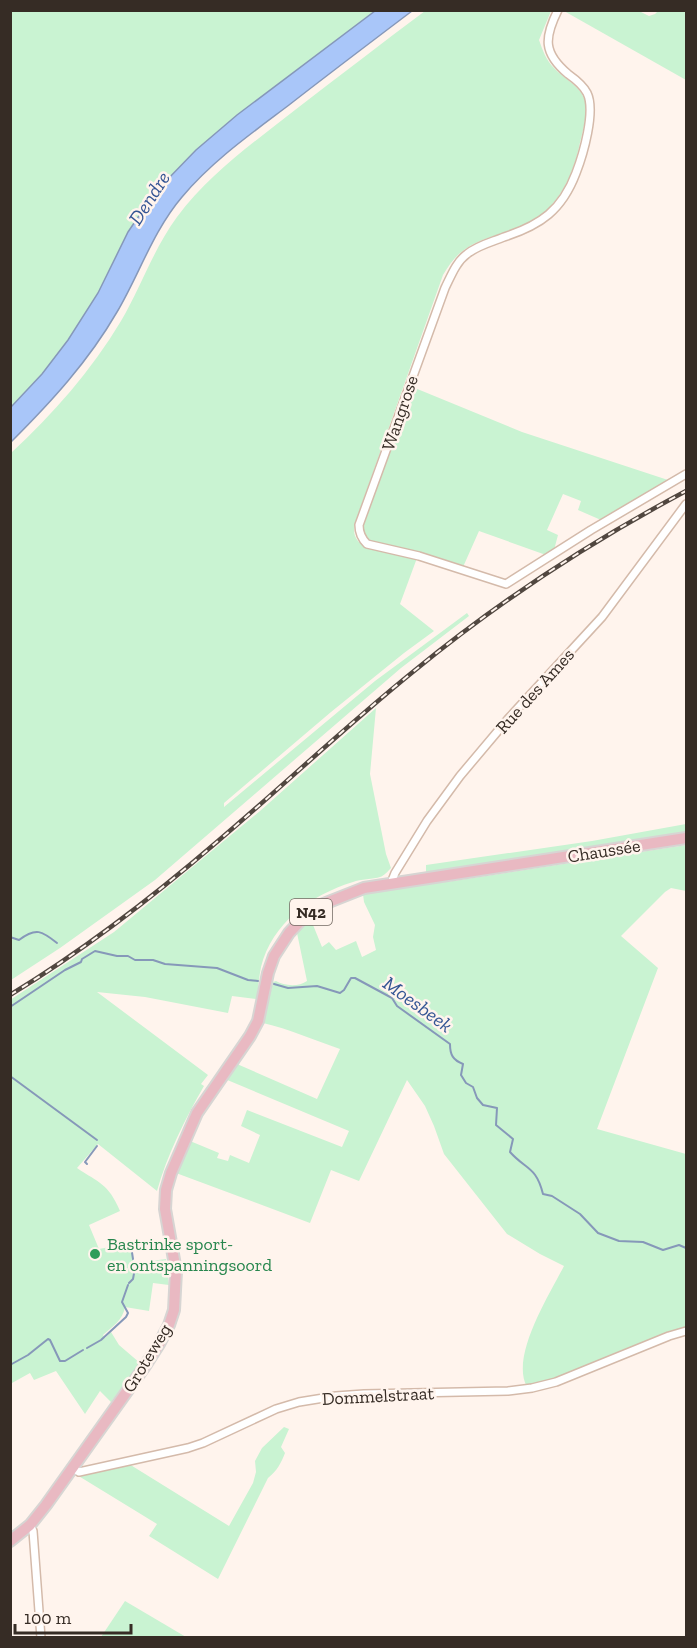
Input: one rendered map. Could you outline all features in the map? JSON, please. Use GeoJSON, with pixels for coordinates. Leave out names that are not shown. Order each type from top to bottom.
{"type":"FeatureCollection","features":[{"type":"Feature","properties":{"kind":"main road","name":"Chaussée"},"geometry":{"type":"LineString","coordinates":[[390,883],[687,838]]}},
{"type":"Feature","properties":{"kind":"main road","name":"Groteweg"},"geometry":{"type":"LineString","coordinates":[[10,1540],[30,1525],[73,1468],[145,1366],[169,1325],[174,1310],[176,1282],[175,1261],[165,1209],[168,1181],[201,1104],[250,1036],[258,1021],[274,956],[289,933],[303,918],[321,905],[364,888],[390,883]]}},
{"type":"Feature","properties":{"kind":"street","name":"Wangrose"},"geometry":{"type":"LineString","coordinates":[[558,10],[547,36],[550,53],[562,69],[583,87],[590,101],[589,121],[576,171],[563,199],[545,218],[522,231],[479,246],[465,255],[454,270],[445,288],[405,396],[359,525],[359,532],[367,544],[419,556],[506,584],[591,530],[687,474]]}},
{"type":"Feature","properties":{"kind":"street","name":"Rue des Ames"},"geometry":{"type":"LineString","coordinates":[[390,883],[427,821],[460,776],[501,727],[602,617],[687,504]]}},
{"type":"Feature","properties":{"kind":"street","name":"Dommelstraat"},"geometry":{"type":"LineString","coordinates":[[73,1468],[79,1472],[188,1448],[276,1409],[312,1399],[364,1394],[508,1391],[532,1388],[556,1382],[669,1336],[687,1331]]}},
{"type":"Feature","properties":{"kind":"street"},"geometry":{"type":"LineString","coordinates":[[30,1525],[33,1531],[41,1638]]}},
{"type":"Feature","properties":{"kind":"green space"},"geometry":{"type":"Polygon","coordinates":[[[10,11],[375,11],[196,150],[153,195],[128,232],[98,293],[68,340],[42,374],[11,407],[10,11]]]}},
{"type":"Feature","properties":{"kind":"green space"},"geometry":{"type":"Polygon","coordinates":[[[425,11],[551,11],[539,40],[543,52],[558,72],[576,87],[583,96],[586,106],[576,160],[566,184],[542,214],[519,228],[466,248],[455,258],[443,275],[355,523],[355,535],[362,544],[417,558],[400,604],[434,631],[331,712],[224,803],[224,807],[375,681],[467,613],[469,616],[401,668],[155,880],[11,980],[11,453],[42,423],[97,357],[121,321],[169,229],[203,186],[248,147],[425,11]]]}},
{"type":"Feature","properties":{"kind":"green space"},"geometry":{"type":"Polygon","coordinates":[[[564,11],[639,11],[649,16],[658,11],[686,11],[686,80],[564,11]]]}},
{"type":"Feature","properties":{"kind":"green space"},"geometry":{"type":"Polygon","coordinates":[[[410,386],[522,432],[668,480],[601,520],[578,510],[581,501],[563,494],[547,530],[558,535],[554,550],[546,555],[479,531],[463,567],[368,542],[364,535],[363,523],[410,386]]]}},
{"type":"Feature","properties":{"kind":"green space"},"geometry":{"type":"Polygon","coordinates":[[[376,708],[370,774],[386,854],[391,868],[383,876],[356,881],[322,895],[295,913],[274,937],[266,951],[261,967],[257,999],[232,996],[228,1013],[145,997],[97,992],[208,1075],[201,1084],[204,1086],[171,1151],[157,1191],[98,1144],[77,1168],[107,1189],[120,1211],[89,1225],[99,1249],[131,1243],[133,1261],[136,1263],[166,1259],[169,1285],[153,1283],[149,1311],[125,1307],[120,1319],[103,1335],[105,1338],[111,1332],[119,1345],[140,1363],[111,1402],[100,1391],[85,1414],[56,1371],[34,1380],[30,1373],[12,1383],[10,1000],[114,932],[260,811],[376,708]]]}},
{"type":"Feature","properties":{"kind":"green space"},"geometry":{"type":"Polygon","coordinates":[[[686,824],[686,832],[426,872],[426,865],[592,841],[686,824]]]}},
{"type":"Feature","properties":{"kind":"green space"},"geometry":{"type":"Polygon","coordinates":[[[686,845],[686,891],[671,888],[665,892],[621,936],[658,968],[597,1129],[686,1154],[686,1330],[567,1376],[527,1387],[523,1374],[527,1343],[541,1309],[564,1266],[507,1234],[444,1154],[425,1106],[407,1080],[359,1181],[331,1170],[310,1223],[176,1173],[190,1141],[219,1153],[217,1158],[228,1161],[230,1155],[249,1163],[260,1135],[241,1126],[247,1110],[342,1147],[349,1131],[225,1079],[237,1064],[317,1099],[340,1049],[263,1023],[273,982],[292,985],[307,981],[297,933],[311,920],[322,947],[329,942],[336,950],[356,941],[362,957],[376,950],[373,937],[375,925],[364,902],[363,894],[686,845]]]}},
{"type":"Feature","properties":{"kind":"green space"},"geometry":{"type":"Polygon","coordinates":[[[284,1427],[289,1429],[281,1447],[285,1453],[276,1470],[268,1478],[218,1579],[149,1536],[157,1524],[77,1475],[129,1464],[229,1526],[253,1483],[256,1472],[255,1461],[262,1448],[284,1427]]]}},
{"type":"Feature","properties":{"kind":"green space"},"geometry":{"type":"Polygon","coordinates":[[[125,1601],[186,1637],[101,1637],[125,1601]]]}},
{"type":"Feature","properties":{"kind":"water"},"geometry":{"type":"Polygon","coordinates":[[[375,11],[412,11],[219,159],[194,184],[163,224],[125,298],[94,348],[11,442],[11,407],[42,374],[68,340],[98,293],[128,232],[153,195],[196,150],[237,115],[375,11]]]}},
{"type":"Feature","properties":{"kind":"waterway","name":"Moesbeek"},"geometry":{"type":"LineString","coordinates":[[10,937],[19,940],[30,933],[39,932],[57,943]]}},
{"type":"Feature","properties":{"kind":"waterway","name":"Moesbeek"},"geometry":{"type":"LineString","coordinates":[[10,1007],[95,951],[128,956],[135,960],[217,968],[248,980],[258,981]]}},
{"type":"Feature","properties":{"kind":"waterway","name":"Moesbeek"},"geometry":{"type":"LineString","coordinates":[[274,984],[288,988],[317,986],[340,993],[351,978],[355,978],[392,998],[397,1006],[450,1044],[453,1057],[463,1064],[461,1075],[466,1083],[473,1087],[477,1098],[483,1105],[497,1108],[496,1125],[513,1139],[510,1152],[534,1173],[543,1194],[552,1196],[580,1214],[598,1233],[619,1241],[643,1242],[663,1250],[679,1245],[686,1248]]}},
{"type":"Feature","properties":{"kind":"waterway"},"geometry":{"type":"LineString","coordinates":[[10,1076],[97,1140]]}},
{"type":"Feature","properties":{"kind":"waterway"},"geometry":{"type":"LineString","coordinates":[[87,1164],[85,1162],[97,1146]]}},
{"type":"Feature","properties":{"kind":"waterway"},"geometry":{"type":"LineString","coordinates":[[131,1246],[133,1259]]}},
{"type":"Feature","properties":{"kind":"waterway"},"geometry":{"type":"LineString","coordinates":[[129,1283],[133,1279],[135,1268]]}},
{"type":"Feature","properties":{"kind":"waterway"},"geometry":{"type":"LineString","coordinates":[[87,1348],[101,1340],[126,1317],[128,1313],[122,1302],[128,1285]]}},
{"type":"Feature","properties":{"kind":"waterway"},"geometry":{"type":"LineString","coordinates":[[10,1365],[28,1355],[48,1339],[60,1361],[65,1361],[83,1350]]}},
{"type":"Feature","properties":{"kind":"railway"},"geometry":{"type":"LineString","coordinates":[[10,995],[91,941],[168,882],[243,820],[389,692],[478,621],[580,552],[686,491]]}},
{"type":"Feature","properties":{"kind":"place","name":"Bastrinke sport- en ontspanningsoord"},"geometry":{"type":"Point","coordinates":[95,1254]}},
{"type":"Feature","properties":{"kind":"water label","name":"Dendre"},"geometry":{"type":"Point","coordinates":[149,198]}}]}
